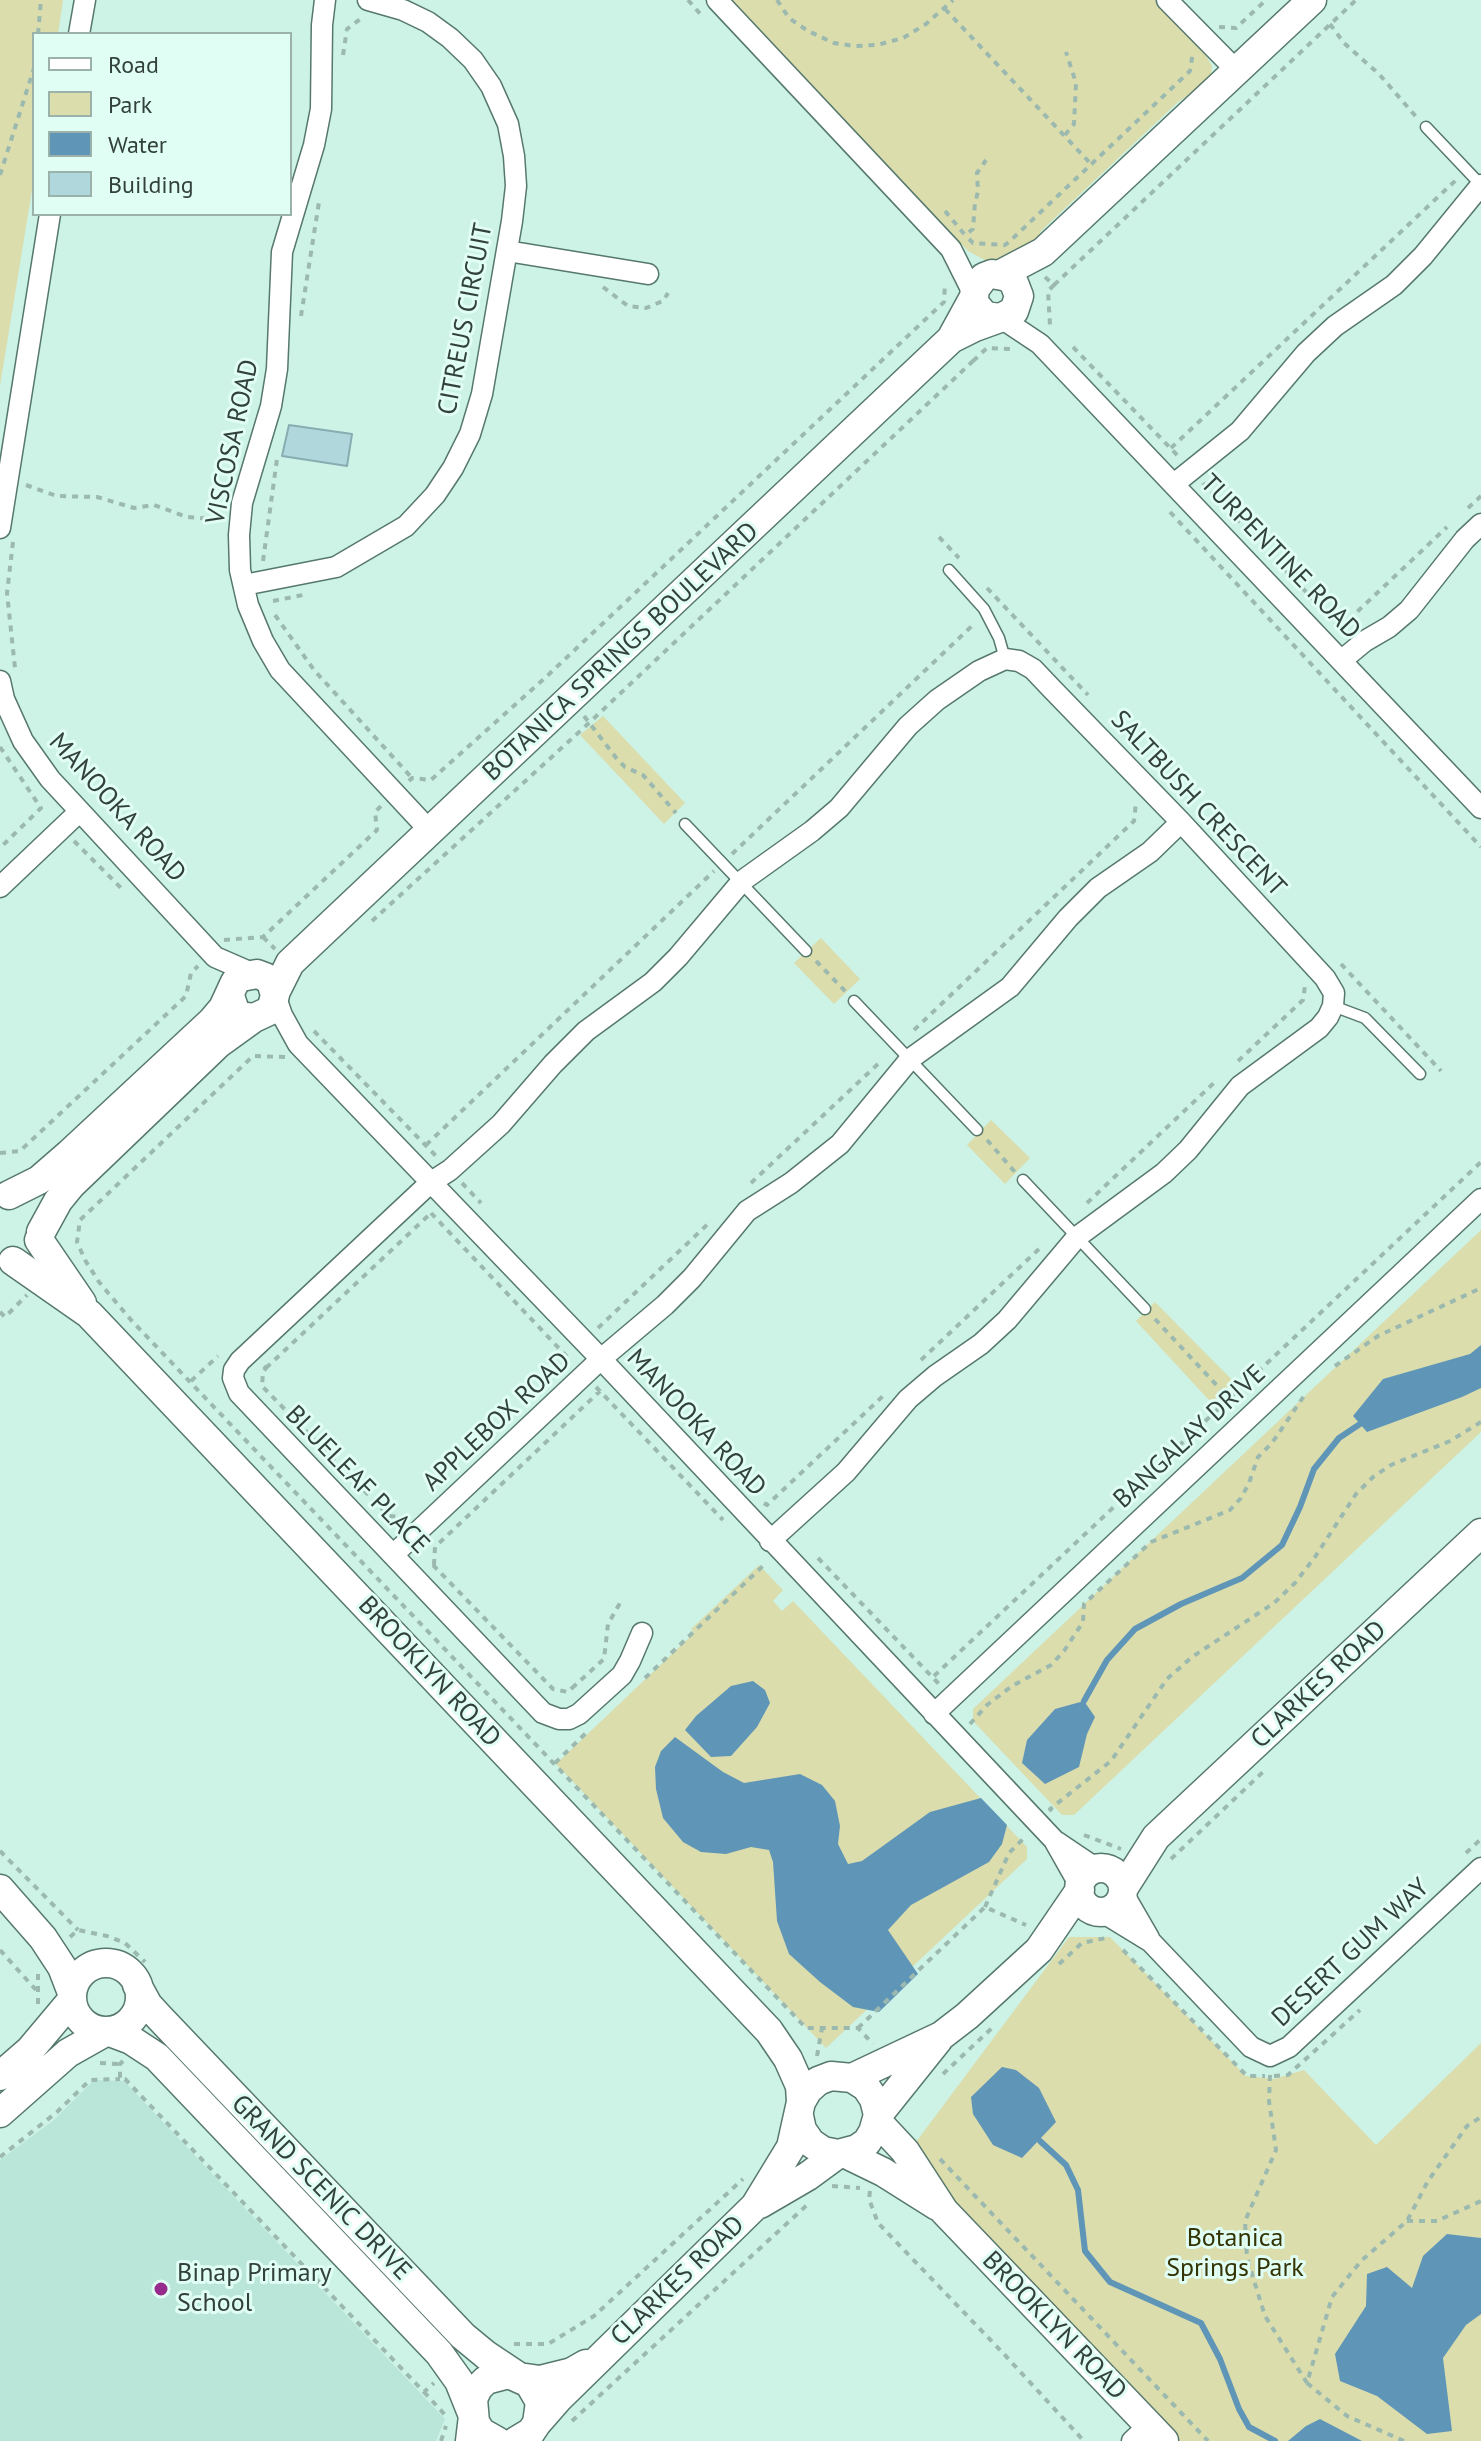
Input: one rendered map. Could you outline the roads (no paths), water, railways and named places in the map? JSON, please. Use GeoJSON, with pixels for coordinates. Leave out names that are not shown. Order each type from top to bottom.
{"type":"FeatureCollection","features":[{"type":"Feature","properties":{"kind":"street"},"geometry":{"type":"LineString","coordinates":[[79,32],[85,0]]}},
{"type":"Feature","properties":{"kind":"street","name":"VISCOSA ROAD"},"geometry":{"type":"LineString","coordinates":[[325,0],[321,109],[314,145],[282,252],[277,369],[271,406],[246,488],[240,522],[240,570],[253,584],[248,605],[263,641],[280,670],[431,832]]}},
{"type":"Feature","properties":{"kind":"street"},"geometry":{"type":"LineString","coordinates":[[717,0],[958,242],[1010,285],[1014,311],[1001,318],[985,316],[975,304],[958,242]]}},
{"type":"Feature","properties":{"kind":"street"},"geometry":{"type":"LineString","coordinates":[[1167,0],[1237,71]]}},
{"type":"Feature","properties":{"kind":"street"},"geometry":{"type":"LineString","coordinates":[[1010,285],[1312,0]]}},
{"type":"Feature","properties":{"kind":"street","name":"CITREUS CIRCUIT"},"geometry":{"type":"LineString","coordinates":[[253,584],[336,567],[406,526],[435,495],[453,468],[470,434],[482,394],[516,186],[508,124],[491,86],[473,60],[450,38],[428,22],[403,10],[366,4]]}},
{"type":"Feature","properties":{"kind":"street"},"geometry":{"type":"LineString","coordinates":[[1174,484],[1240,431],[1306,353],[1335,326],[1394,285],[1423,256],[1476,180]]}},
{"type":"Feature","properties":{"kind":"street"},"geometry":{"type":"LineString","coordinates":[[7,532],[50,216]]}},
{"type":"Feature","properties":{"kind":"street"},"geometry":{"type":"LineString","coordinates":[[507,251],[648,274]]}},
{"type":"Feature","properties":{"kind":"street"},"geometry":{"type":"LineString","coordinates":[[974,296],[984,277],[1010,285]]}},
{"type":"Feature","properties":{"kind":"street","name":"TURPENTINE ROAD"},"geometry":{"type":"LineString","coordinates":[[1010,285],[1040,344]]}},
{"type":"Feature","properties":{"kind":"street","name":"BOTANICA SPRINGS BOULEVARD"},"geometry":{"type":"LineString","coordinates":[[951,339],[974,296]]}},
{"type":"Feature","properties":{"kind":"street","name":"TURPENTINE ROAD"},"geometry":{"type":"LineString","coordinates":[[1001,318],[1040,344],[1481,808]]}},
{"type":"Feature","properties":{"kind":"street","name":"BOTANICA SPRINGS BOULEVARD"},"geometry":{"type":"LineString","coordinates":[[265,984],[431,832],[951,339],[1001,318]]}},
{"type":"Feature","properties":{"kind":"street"},"geometry":{"type":"LineString","coordinates":[[1342,660],[1409,610],[1465,539],[1481,524]]}},
{"type":"Feature","properties":{"kind":"street"},"geometry":{"type":"LineString","coordinates":[[423,1190],[501,1124],[586,1031],[653,982],[742,881],[839,808],[908,726],[937,700],[979,671],[1005,659]]}},
{"type":"Feature","properties":{"kind":"street","name":"SALTBUSH CRESCENT"},"geometry":{"type":"LineString","coordinates":[[1005,659],[1019,661],[1033,669],[1181,822],[1320,973],[1334,993],[1333,1006]]}},
{"type":"Feature","properties":{"kind":"street","name":"MANOOKA ROAD"},"geometry":{"type":"LineString","coordinates":[[8,676],[4,699],[23,741],[79,812],[213,954],[265,984],[282,1015],[306,1033],[423,1190],[609,1353],[770,1541],[1054,1840],[1099,1899]]}},
{"type":"Feature","properties":{"kind":"street"},"geometry":{"type":"LineString","coordinates":[[0,887],[79,812]]}},
{"type":"Feature","properties":{"kind":"street","name":"APPLEBOX ROAD"},"geometry":{"type":"LineString","coordinates":[[393,1555],[609,1353],[642,1328],[683,1287],[747,1211],[791,1183],[840,1144],[910,1059],[1010,987],[1068,918],[1098,888],[1150,852],[1181,822]]}},
{"type":"Feature","properties":{"kind":"street","name":"MANOOKA ROAD"},"geometry":{"type":"LineString","coordinates":[[213,954],[230,995]]}},
{"type":"Feature","properties":{"kind":"street"},"geometry":{"type":"LineString","coordinates":[[3,1195],[39,1180],[69,1154],[212,1021],[241,977],[265,984],[271,1010],[218,1044],[71,1185],[58,1201],[29,1254],[5,1261]]}},
{"type":"Feature","properties":{"kind":"street"},"geometry":{"type":"LineString","coordinates":[[230,995],[235,1011],[241,1016],[255,1018]]}},
{"type":"Feature","properties":{"kind":"street"},"geometry":{"type":"LineString","coordinates":[[770,1541],[846,1472],[908,1399],[981,1344],[1007,1320],[1071,1230],[1164,1173],[1188,1150],[1240,1086],[1319,1028],[1333,1006]]}},
{"type":"Feature","properties":{"kind":"street","name":"MANOOKA ROAD"},"geometry":{"type":"LineString","coordinates":[[255,1018],[306,1033]]}},
{"type":"Feature","properties":{"kind":"street","name":"BLUELEAF PLACE"},"geometry":{"type":"LineString","coordinates":[[423,1190],[250,1352],[234,1370],[235,1387],[543,1713],[569,1719],[594,1713],[622,1675],[642,1633]]}},
{"type":"Feature","properties":{"kind":"street","name":"BROOKLYN ROAD"},"geometry":{"type":"LineString","coordinates":[[3,1195],[20,1197],[37,1211],[40,1236],[89,1314],[769,2031],[788,2059],[800,2086],[800,2109]]}},
{"type":"Feature","properties":{"kind":"street","name":"BANGALAY DRIVE"},"geometry":{"type":"LineString","coordinates":[[934,1714],[1481,1199]]}},
{"type":"Feature","properties":{"kind":"street","name":"BROOKLYN ROAD"},"geometry":{"type":"LineString","coordinates":[[5,1261],[89,1314]]}},
{"type":"Feature","properties":{"kind":"street","name":"CLARKES ROAD"},"geometry":{"type":"LineString","coordinates":[[877,2118],[898,2070],[1045,1946],[1072,1933],[1099,1899],[1127,1853],[1156,1837],[1481,1533]]}},
{"type":"Feature","properties":{"kind":"street","name":"CLARKES ROAD"},"geometry":{"type":"LineString","coordinates":[[1123,1891],[1156,1837]]}},
{"type":"Feature","properties":{"kind":"street","name":"DESERT GUM WAY"},"geometry":{"type":"LineString","coordinates":[[1099,1899],[1151,1942],[1251,2047],[1270,2056],[1289,2047],[1481,1868]]}},
{"type":"Feature","properties":{"kind":"street"},"geometry":{"type":"LineString","coordinates":[[1099,1899],[1113,1872],[1122,1883],[1123,1891]]}},
{"type":"Feature","properties":{"kind":"street","name":"GRAND SCENIC DRIVE"},"geometry":{"type":"LineString","coordinates":[[0,1889],[25,1914],[69,1946],[128,1972],[159,2017],[463,2336],[519,2377]]}},
{"type":"Feature","properties":{"kind":"street","name":"DESERT GUM WAY"},"geometry":{"type":"LineString","coordinates":[[1123,1891],[1151,1942]]}},
{"type":"Feature","properties":{"kind":"street","name":"GRAND SCENIC DRIVE"},"geometry":{"type":"LineString","coordinates":[[25,1914],[62,1967],[81,2020],[89,2027],[107,2031],[131,2058],[157,2057],[188,2088],[443,2375],[462,2420]]}},
{"type":"Feature","properties":{"kind":"street"},"geometry":{"type":"LineString","coordinates":[[0,2076],[48,2031],[72,1997],[77,1977],[86,1969],[108,1963]]}},
{"type":"Feature","properties":{"kind":"street"},"geometry":{"type":"LineString","coordinates":[[0,2113],[68,2053],[107,2031],[121,2028],[137,2012],[140,2001],[137,1985]]}},
{"type":"Feature","properties":{"kind":"street","name":"BROOKLYN ROAD"},"geometry":{"type":"LineString","coordinates":[[769,2031],[814,2060],[848,2077]]}},
{"type":"Feature","properties":{"kind":"street","name":"CLARKES ROAD"},"geometry":{"type":"LineString","coordinates":[[848,2077],[898,2070]]}},
{"type":"Feature","properties":{"kind":"street"},"geometry":{"type":"LineString","coordinates":[[831,2076],[848,2077],[866,2087],[874,2099],[877,2118],[867,2142],[842,2154],[823,2151],[811,2143],[802,2130],[800,2109],[808,2090],[818,2081],[831,2076]]}},
{"type":"Feature","properties":{"kind":"street","name":"CLARKES ROAD"},"geometry":{"type":"LineString","coordinates":[[525,2436],[558,2399],[755,2206],[791,2147],[800,2109]]}},
{"type":"Feature","properties":{"kind":"street","name":"BROOKLYN ROAD"},"geometry":{"type":"LineString","coordinates":[[877,2118],[905,2151],[944,2211],[1148,2436]]}},
{"type":"Feature","properties":{"kind":"street","name":"BROOKLYN ROAD"},"geometry":{"type":"LineString","coordinates":[[842,2154],[883,2172],[944,2211]]}},
{"type":"Feature","properties":{"kind":"street","name":"CLARKES ROAD"},"geometry":{"type":"LineString","coordinates":[[755,2206],[842,2154]]}},
{"type":"Feature","properties":{"kind":"street","name":"CLARKES ROAD"},"geometry":{"type":"LineString","coordinates":[[462,2420],[478,2388],[486,2380],[509,2374],[540,2380],[572,2372],[601,2357]]}},
{"type":"Feature","properties":{"kind":"street"},"geometry":{"type":"LineString","coordinates":[[462,2420],[481,2432],[525,2436],[540,2413],[538,2396],[529,2383],[519,2377]]}},
{"type":"Feature","properties":{"kind":"lane"},"geometry":{"type":"LineString","coordinates":[[1426,127],[1476,180]]}},
{"type":"Feature","properties":{"kind":"lane"},"geometry":{"type":"LineString","coordinates":[[949,570],[984,609],[999,638],[1005,659]]}},
{"type":"Feature","properties":{"kind":"lane"},"geometry":{"type":"LineString","coordinates":[[685,824],[806,951]]}},
{"type":"Feature","properties":{"kind":"lane"},"geometry":{"type":"LineString","coordinates":[[854,1001],[977,1130]]}},
{"type":"Feature","properties":{"kind":"lane"},"geometry":{"type":"LineString","coordinates":[[1333,1006],[1365,1018],[1420,1074]]}},
{"type":"Feature","properties":{"kind":"lane"},"geometry":{"type":"LineString","coordinates":[[1023,1180],[1145,1309]]}},
{"type":"Feature","properties":{"kind":"water"},"geometry":{"type":"Polygon","coordinates":[[[1481,1345],[1481,1388],[1367,1432],[1353,1416],[1383,1379],[1470,1354],[1481,1345]]]}},
{"type":"Feature","properties":{"kind":"water"},"geometry":{"type":"Polygon","coordinates":[[[753,1681],[765,1690],[770,1703],[757,1727],[731,1756],[711,1757],[685,1730],[696,1716],[731,1686],[753,1681]]]}},
{"type":"Feature","properties":{"kind":"water"},"geometry":{"type":"Polygon","coordinates":[[[1084,1701],[1095,1717],[1087,1734],[1079,1767],[1045,1784],[1022,1763],[1027,1740],[1055,1709],[1084,1701]]]}},
{"type":"Feature","properties":{"kind":"water"},"geometry":{"type":"Polygon","coordinates":[[[675,1737],[723,1772],[744,1783],[800,1774],[822,1785],[835,1801],[840,1826],[838,1844],[848,1864],[862,1861],[930,1812],[981,1798],[1007,1825],[1002,1844],[989,1862],[911,1905],[888,1930],[918,1974],[879,2012],[853,2007],[789,1954],[777,1921],[773,1862],[769,1850],[751,1847],[726,1854],[701,1852],[683,1842],[663,1818],[656,1789],[655,1767],[661,1751],[675,1737]]]}},
{"type":"Feature","properties":{"kind":"water"},"geometry":{"type":"Polygon","coordinates":[[[1002,2067],[1016,2070],[1039,2088],[1056,2122],[1022,2158],[993,2145],[973,2114],[971,2097],[1002,2067]]]}},
{"type":"Feature","properties":{"kind":"water"},"geometry":{"type":"Polygon","coordinates":[[[1447,2234],[1481,2238],[1481,2314],[1466,2325],[1443,2358],[1452,2431],[1427,2434],[1377,2396],[1340,2381],[1335,2354],[1366,2306],[1367,2274],[1387,2267],[1412,2288],[1423,2256],[1447,2234]]]}},
{"type":"Feature","properties":{"kind":"water"},"geometry":{"type":"Polygon","coordinates":[[[1320,2419],[1362,2441],[1288,2441],[1320,2419]]]}},
{"type":"Feature","properties":{"kind":"waterway"},"geometry":{"type":"LineString","coordinates":[[1084,1701],[1107,1660],[1135,1629],[1181,1604],[1242,1578],[1282,1545],[1314,1469],[1339,1438],[1360,1424]]}},
{"type":"Feature","properties":{"kind":"waterway"},"geometry":{"type":"LineString","coordinates":[[1040,2141],[1066,2165],[1078,2190],[1085,2251],[1110,2282],[1201,2323],[1249,2427],[1275,2441]]}},
{"type":"Feature","properties":{"kind":"place","name":"Binap Primary School"},"geometry":{"type":"Point","coordinates":[161,2289]}},
{"type":"Feature","properties":{"kind":"park label","name":"Botanica Springs Park"},"geometry":{"type":"Point","coordinates":[1235,2254]}}]}
